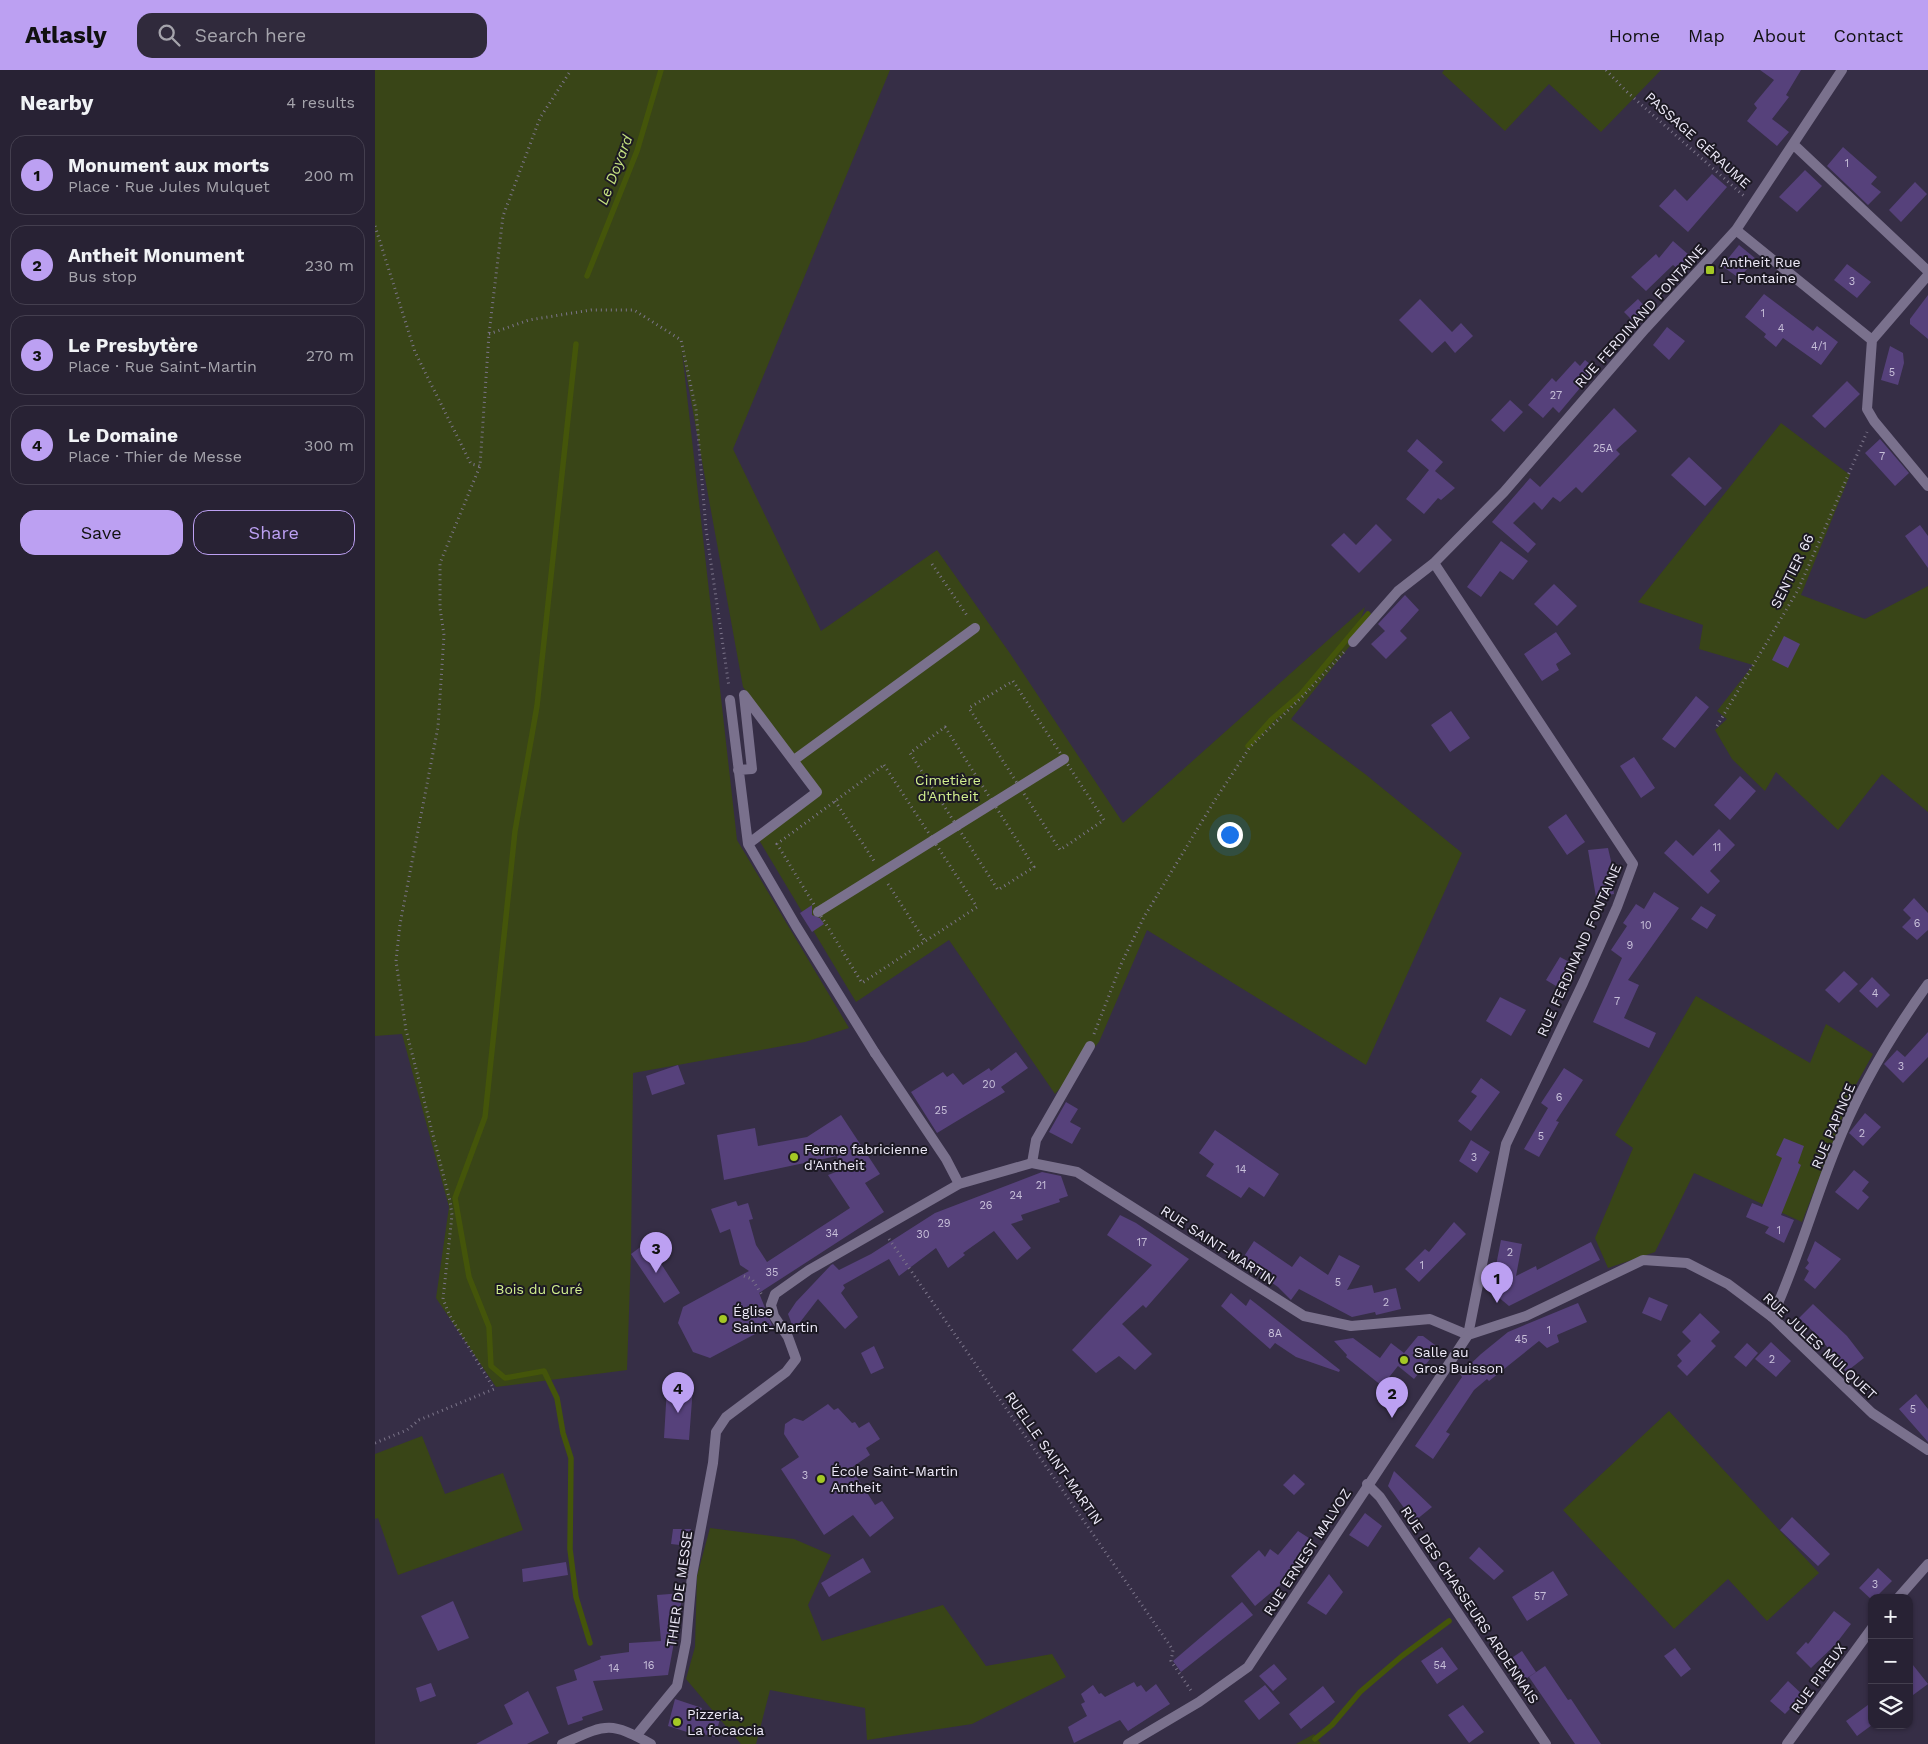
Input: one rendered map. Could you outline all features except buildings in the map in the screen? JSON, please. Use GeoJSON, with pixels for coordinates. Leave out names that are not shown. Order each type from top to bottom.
{"type":"FeatureCollection","features":[{"type":"Feature","properties":{"kind":"street","name":"RUE FERDINAND FONTAINE"},"geometry":{"type":"LineString","coordinates":[[1353,642],[1399,592],[1434,563],[1504,492],[1645,329],[1736,230],[1842,70]]}},
{"type":"Feature","properties":{"kind":"street"},"geometry":{"type":"LineString","coordinates":[[1793,144],[1928,270]]}},
{"type":"Feature","properties":{"kind":"street"},"geometry":{"type":"LineString","coordinates":[[1736,230],[1872,340]]}},
{"type":"Feature","properties":{"kind":"street"},"geometry":{"type":"LineString","coordinates":[[1928,275],[1872,340],[1867,409],[1874,421],[1928,486]]}},
{"type":"Feature","properties":{"kind":"street","name":"RUE FERDINAND FONTAINE"},"geometry":{"type":"LineString","coordinates":[[1434,563],[1633,864],[1583,983],[1506,1144],[1468,1335]]}},
{"type":"Feature","properties":{"kind":"street"},"geometry":{"type":"LineString","coordinates":[[794,760],[975,628]]}},
{"type":"Feature","properties":{"kind":"street"},"geometry":{"type":"LineString","coordinates":[[738,770],[752,769],[744,695],[817,792],[748,844]]}},
{"type":"Feature","properties":{"kind":"street"},"geometry":{"type":"LineString","coordinates":[[730,700],[748,844],[796,926],[875,1053],[946,1159],[959,1184]]}},
{"type":"Feature","properties":{"kind":"street"},"geometry":{"type":"LineString","coordinates":[[818,912],[1065,759]]}},
{"type":"Feature","properties":{"kind":"street","name":"RUE PAPINCE"},"geometry":{"type":"LineString","coordinates":[[1772,1317],[1789,1280],[1835,1149],[1900,1022],[1928,984]]}},
{"type":"Feature","properties":{"kind":"street"},"geometry":{"type":"LineString","coordinates":[[1032,1163],[1036,1140],[1090,1046]]}},
{"type":"Feature","properties":{"kind":"street","name":"RUE SAINT-MARTIN"},"geometry":{"type":"LineString","coordinates":[[771,1300],[775,1294],[809,1270],[959,1184],[1032,1163],[1077,1172],[1304,1316],[1351,1326],[1430,1319],[1468,1335]]}},
{"type":"Feature","properties":{"kind":"street","name":"RUE JULES MULQUET"},"geometry":{"type":"LineString","coordinates":[[1468,1335],[1526,1316],[1643,1260],[1687,1263],[1728,1284],[1772,1317],[1872,1413],[1928,1450]]}},
{"type":"Feature","properties":{"kind":"street","name":"THIER DE MESSE"},"geometry":{"type":"LineString","coordinates":[[636,1736],[677,1686],[687,1642],[692,1575],[713,1463],[716,1432],[727,1417],[786,1372],[796,1359],[788,1337],[774,1316],[771,1300]]}},
{"type":"Feature","properties":{"kind":"street","name":"RUE ERNEST MALVOZ"},"geometry":{"type":"LineString","coordinates":[[1128,1744],[1142,1740],[1248,1667],[1367,1484],[1468,1335]]}},
{"type":"Feature","properties":{"kind":"street","name":"RUE DES CHASSEURS ARDENNAIS"},"geometry":{"type":"LineString","coordinates":[[1367,1484],[1380,1497],[1546,1744]]}},
{"type":"Feature","properties":{"kind":"street"},"geometry":{"type":"LineString","coordinates":[[1902,1594],[1928,1564]]}},
{"type":"Feature","properties":{"kind":"street","name":"RUE PIREUX"},"geometry":{"type":"LineString","coordinates":[[1787,1744],[1868,1633]]}},
{"type":"Feature","properties":{"kind":"street"},"geometry":{"type":"LineString","coordinates":[[562,1744],[600,1727],[617,1728],[651,1744]]}},
{"type":"Feature","properties":{"kind":"path"},"geometry":{"type":"LineString","coordinates":[[375,1443],[407,1430],[419,1420],[494,1389],[450,1316],[443,1299],[451,1215],[450,1201],[406,1030],[396,961],[400,924],[438,727],[444,635],[440,608],[439,563],[480,466],[489,334],[503,216],[540,118],[571,70]]}},
{"type":"Feature","properties":{"kind":"path","name":"PASSAGE GÉRAUME"},"geometry":{"type":"LineString","coordinates":[[1607,70],[1626,91],[1753,205]]}},
{"type":"Feature","properties":{"kind":"path"},"geometry":{"type":"LineString","coordinates":[[375,226],[415,352],[471,464],[480,466]]}},
{"type":"Feature","properties":{"kind":"path"},"geometry":{"type":"LineString","coordinates":[[489,334],[529,320],[591,310],[634,310],[681,340],[696,410],[706,529],[730,700]]}},
{"type":"Feature","properties":{"kind":"path","name":"SENTIER 66"},"geometry":{"type":"LineString","coordinates":[[1717,726],[1798,590],[1867,432],[1874,421]]}},
{"type":"Feature","properties":{"kind":"path"},"geometry":{"type":"LineString","coordinates":[[932,564],[975,628]]}},
{"type":"Feature","properties":{"kind":"path"},"geometry":{"type":"LineString","coordinates":[[1090,1046],[1122,962],[1144,916],[1220,792],[1250,747],[1304,696],[1353,642]]}},
{"type":"Feature","properties":{"kind":"path","name":"RUELLE SAINT-MARTIN"},"geometry":{"type":"LineString","coordinates":[[882,1228],[1173,1650],[1171,1661],[1199,1702]]}},
{"type":"Feature","properties":{"kind":"path"},"geometry":{"type":"LineString","coordinates":[[744,1276],[752,1279],[760,1294],[771,1300]]}},
{"type":"Feature","properties":{"kind":"green space"},"geometry":{"type":"Polygon","coordinates":[[[375,70],[890,70],[733,449],[821,631],[937,550],[1009,652],[1123,823],[1365,607],[1353,642],[1291,719],[1365,774],[1462,853],[1366,1065],[1147,930],[1099,1042],[1055,1094],[949,940],[856,1002],[759,840],[820,792],[743,687],[682,351],[737,840],[849,1028],[805,1042],[633,1073],[631,1254],[627,1370],[496,1387],[436,1298],[449,1207],[402,1034],[375,1036],[375,70]]]}},
{"type":"Feature","properties":{"kind":"green space"},"geometry":{"type":"Polygon","coordinates":[[[1444,70],[1661,70],[1601,132],[1549,84],[1505,131],[1442,73],[1444,70]]]}},
{"type":"Feature","properties":{"kind":"green space"},"geometry":{"type":"Polygon","coordinates":[[[1781,423],[1850,475],[1801,595],[1865,619],[1928,586],[1928,812],[1882,774],[1838,830],[1776,772],[1765,791],[1732,759],[1715,730],[1727,719],[1717,711],[1753,665],[1699,649],[1703,625],[1638,602],[1781,423]]]}},
{"type":"Feature","properties":{"kind":"green space"},"geometry":{"type":"Polygon","coordinates":[[[1696,996],[1810,1063],[1826,1024],[1873,1054],[1853,1090],[1802,1222],[1694,1173],[1655,1252],[1608,1268],[1595,1238],[1633,1148],[1615,1135],[1696,996]]]}},
{"type":"Feature","properties":{"kind":"green space"},"geometry":{"type":"Polygon","coordinates":[[[1669,1411],[1819,1573],[1767,1621],[1728,1579],[1674,1629],[1563,1510],[1669,1411]]]}},
{"type":"Feature","properties":{"kind":"green space"},"geometry":{"type":"Polygon","coordinates":[[[422,1436],[445,1494],[503,1473],[523,1530],[398,1575],[378,1518],[375,1519],[375,1454],[422,1436]]]}},
{"type":"Feature","properties":{"kind":"green space"},"geometry":{"type":"Polygon","coordinates":[[[710,1528],[794,1539],[831,1555],[808,1605],[822,1641],[943,1605],[986,1666],[1052,1654],[1066,1677],[972,1724],[867,1740],[865,1708],[770,1690],[756,1744],[741,1744],[686,1679],[695,1647],[697,1576],[710,1528]]]}},
{"type":"Feature","properties":{"kind":"green space"},"geometry":{"type":"Polygon","coordinates":[[[1314,1734],[1321,1744],[1296,1744],[1314,1734]]]}},
{"type":"Feature","properties":{"kind":"waterway","name":"Le Doyard"},"geometry":{"type":"LineString","coordinates":[[587,276],[637,151],[661,70]]}},
{"type":"Feature","properties":{"kind":"waterway"},"geometry":{"type":"LineString","coordinates":[[576,344],[537,706],[515,831],[485,1117],[455,1198],[469,1277],[489,1327],[491,1366],[505,1378],[544,1371],[557,1398],[563,1433],[571,1458],[570,1549],[576,1597],[590,1643]]}},
{"type":"Feature","properties":{"kind":"waterway"},"geometry":{"type":"LineString","coordinates":[[1248,746],[1271,720],[1301,694],[1368,614]]}},
{"type":"Feature","properties":{"kind":"waterway"},"geometry":{"type":"LineString","coordinates":[[1315,1739],[1332,1725],[1360,1692],[1402,1656],[1449,1621]]}},
{"type":"Feature","properties":{"kind":"place","name":"Antheit Rue L. Fontaine"},"geometry":{"type":"Point","coordinates":[1710,270]}},
{"type":"Feature","properties":{"kind":"place","name":"Ferme fabricienne d'Antheit"},"geometry":{"type":"Point","coordinates":[794,1157]}},
{"type":"Feature","properties":{"kind":"place","name":"Le Presbytère"},"geometry":{"type":"Point","coordinates":[656,1273]}},
{"type":"Feature","properties":{"kind":"place","name":"Monument aux morts"},"geometry":{"type":"Point","coordinates":[1497,1303]}},
{"type":"Feature","properties":{"kind":"place","name":"Église Saint-Martin"},"geometry":{"type":"Point","coordinates":[723,1319]}},
{"type":"Feature","properties":{"kind":"place","name":"Salle au Gros Buisson"},"geometry":{"type":"Point","coordinates":[1404,1360]}},
{"type":"Feature","properties":{"kind":"place","name":"Le Domaine"},"geometry":{"type":"Point","coordinates":[678,1413]}},
{"type":"Feature","properties":{"kind":"place","name":"Antheit Monument"},"geometry":{"type":"Point","coordinates":[1392,1418]}},
{"type":"Feature","properties":{"kind":"place","name":"École Saint-Martin Antheit"},"geometry":{"type":"Point","coordinates":[821,1479]}},
{"type":"Feature","properties":{"kind":"place","name":"Pizzeria, La focaccia"},"geometry":{"type":"Point","coordinates":[677,1722]}},
{"type":"Feature","properties":{"kind":"park label","name":"Cimetière d'Antheit"},"geometry":{"type":"Point","coordinates":[948,788]}},
{"type":"Feature","properties":{"kind":"park label","name":"Bois du Curé"},"geometry":{"type":"Point","coordinates":[539,1289]}}]}
